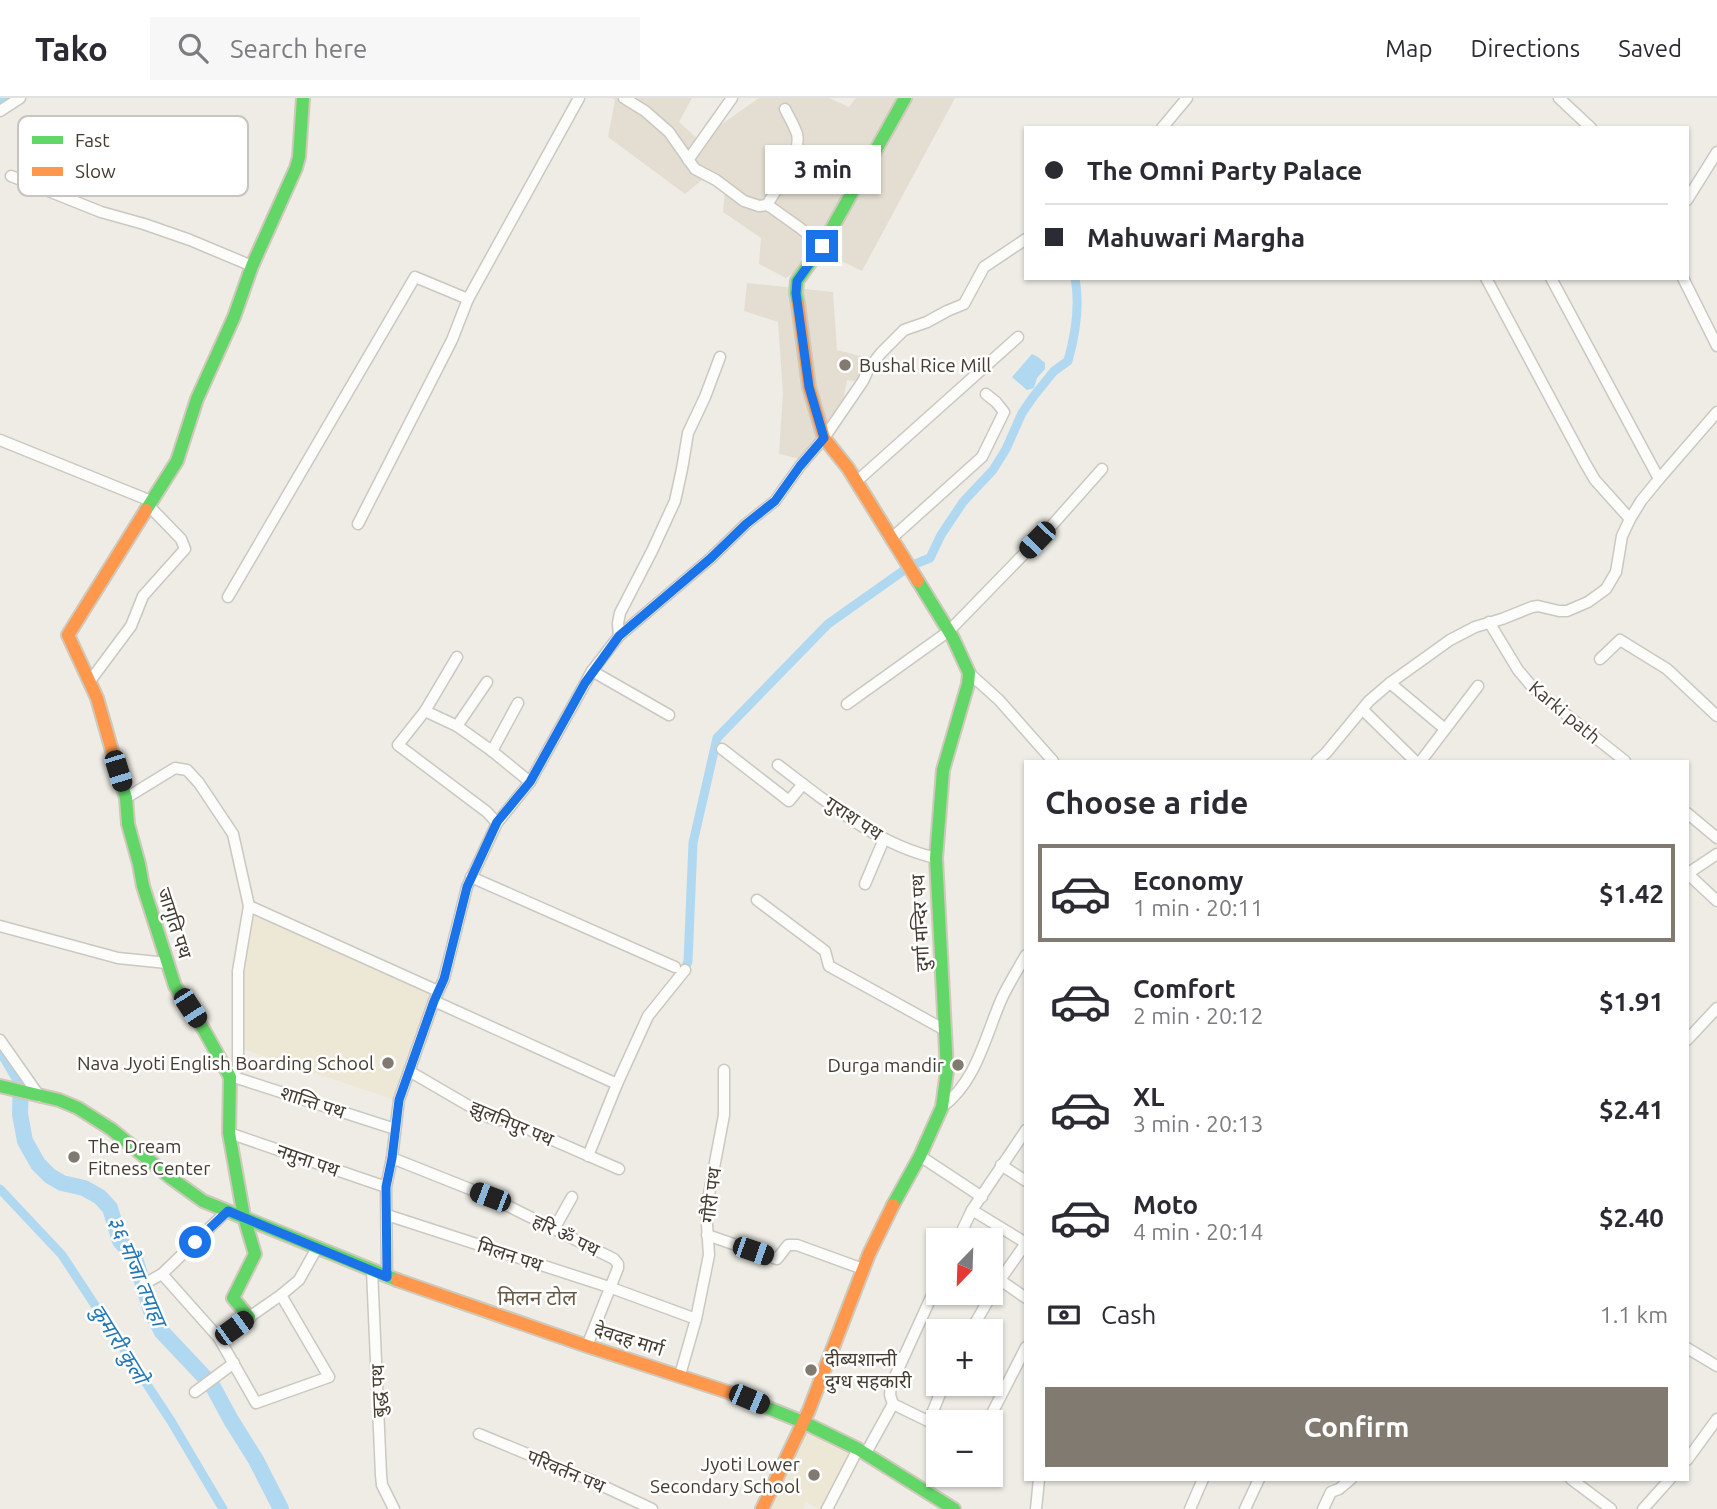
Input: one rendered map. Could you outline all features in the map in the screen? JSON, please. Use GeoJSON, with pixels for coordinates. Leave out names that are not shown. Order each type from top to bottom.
{"type":"FeatureCollection","features":[{"type":"Feature","properties":{"kind":"street"},"geometry":{"type":"LineString","coordinates":[[0,111],[20,98]]}},
{"type":"Feature","properties":{"kind":"street"},"geometry":{"type":"LineString","coordinates":[[150,503],[177,461],[197,399],[296,168],[303,98]]}},
{"type":"Feature","properties":{"kind":"street"},"geometry":{"type":"LineString","coordinates":[[358,524],[452,340],[468,299],[579,98]]}},
{"type":"Feature","properties":{"kind":"street"},"geometry":{"type":"LineString","coordinates":[[624,98],[645,111],[669,132],[695,169],[716,180],[744,201],[760,206],[767,205],[822,246]]}},
{"type":"Feature","properties":{"kind":"street"},"geometry":{"type":"LineString","coordinates":[[688,160],[732,98]]}},
{"type":"Feature","properties":{"kind":"street"},"geometry":{"type":"LineString","coordinates":[[905,98],[822,246],[797,281],[796,293],[809,387],[824,438],[857,481],[892,537],[953,638],[969,673],[999,700],[1052,760]]}},
{"type":"Feature","properties":{"kind":"street"},"geometry":{"type":"LineString","coordinates":[[1164,126],[1187,98]]}},
{"type":"Feature","properties":{"kind":"street"},"geometry":{"type":"LineString","coordinates":[[1559,98],[1589,126]]}},
{"type":"Feature","properties":{"kind":"street"},"geometry":{"type":"LineString","coordinates":[[767,205],[785,174],[797,144],[797,135],[785,109]]}},
{"type":"Feature","properties":{"kind":"street"},"geometry":{"type":"LineString","coordinates":[[1689,197],[1717,152]]}},
{"type":"Feature","properties":{"kind":"street"},"geometry":{"type":"LineString","coordinates":[[11,176],[18,179]]}},
{"type":"Feature","properties":{"kind":"street"},"geometry":{"type":"LineString","coordinates":[[61,196],[101,212],[190,240],[252,266]]}},
{"type":"Feature","properties":{"kind":"street"},"geometry":{"type":"LineString","coordinates":[[387,1277],[386,1187],[399,1100],[444,979],[461,903],[497,822],[530,782],[592,671],[619,636],[775,501],[824,438],[869,368],[904,330],[964,304],[985,267],[1024,240]]}},
{"type":"Feature","properties":{"kind":"street"},"geometry":{"type":"LineString","coordinates":[[228,597],[415,277],[468,299]]}},
{"type":"Feature","properties":{"kind":"street"},"geometry":{"type":"LineString","coordinates":[[1487,280],[1595,480],[1630,519]]}},
{"type":"Feature","properties":{"kind":"street"},"geometry":{"type":"LineString","coordinates":[[1552,280],[1659,479]]}},
{"type":"Feature","properties":{"kind":"street"},"geometry":{"type":"LineString","coordinates":[[1684,280],[1717,346]]}},
{"type":"Feature","properties":{"kind":"street"},"geometry":{"type":"LineString","coordinates":[[857,481],[1018,337]]}},
{"type":"Feature","properties":{"kind":"street"},"geometry":{"type":"LineString","coordinates":[[619,636],[620,613],[675,500],[688,433],[720,357]]}},
{"type":"Feature","properties":{"kind":"street"},"geometry":{"type":"LineString","coordinates":[[892,537],[982,457],[1004,412],[986,394]]}},
{"type":"Feature","properties":{"kind":"street"},"geometry":{"type":"LineString","coordinates":[[1318,760],[1369,701],[1450,640],[1475,627],[1502,620],[1532,607],[1567,611],[1577,608],[1606,589],[1616,572],[1622,536],[1641,501],[1717,412]]}},
{"type":"Feature","properties":{"kind":"street"},"geometry":{"type":"LineString","coordinates":[[0,440],[150,503],[181,539],[185,549],[143,596],[131,626],[90,681]]}},
{"type":"Feature","properties":{"kind":"street"},"geometry":{"type":"LineString","coordinates":[[847,705],[949,631],[1054,523],[1102,469]]}},
{"type":"Feature","properties":{"kind":"street","name":"जागृति पथ"},"geometry":{"type":"LineString","coordinates":[[150,503],[68,635],[97,698],[126,798],[128,824],[143,886],[175,986],[230,1077],[229,1133],[244,1217],[255,1254],[233,1298],[249,1317]]}},
{"type":"Feature","properties":{"kind":"street","name":"Karki path"},"geometry":{"type":"LineString","coordinates":[[1489,622],[1518,670],[1534,689],[1624,760]]}},
{"type":"Feature","properties":{"kind":"street"},"geometry":{"type":"LineString","coordinates":[[1600,659],[1619,640],[1667,669],[1717,716]]}},
{"type":"Feature","properties":{"kind":"street"},"geometry":{"type":"LineString","coordinates":[[457,657],[425,711],[398,746],[497,822]]}},
{"type":"Feature","properties":{"kind":"street"},"geometry":{"type":"LineString","coordinates":[[592,671],[670,715]]}},
{"type":"Feature","properties":{"kind":"street","name":"दुर्गा मन्दिर पथ"},"geometry":{"type":"LineString","coordinates":[[762,1509],[803,1422],[883,1223],[920,1156],[942,1107],[947,1071],[936,858],[943,770],[969,673]]}},
{"type":"Feature","properties":{"kind":"street"},"geometry":{"type":"LineString","coordinates":[[457,726],[487,682]]}},
{"type":"Feature","properties":{"kind":"street"},"geometry":{"type":"LineString","coordinates":[[1390,683],[1445,729]]}},
{"type":"Feature","properties":{"kind":"street"},"geometry":{"type":"LineString","coordinates":[[1422,760],[1478,686]]}},
{"type":"Feature","properties":{"kind":"street"},"geometry":{"type":"LineString","coordinates":[[492,751],[518,703]]}},
{"type":"Feature","properties":{"kind":"street"},"geometry":{"type":"LineString","coordinates":[[1363,710],[1414,760]]}},
{"type":"Feature","properties":{"kind":"street"},"geometry":{"type":"LineString","coordinates":[[425,711],[457,726],[530,782]]}},
{"type":"Feature","properties":{"kind":"street"},"geometry":{"type":"LineString","coordinates":[[722,749],[789,801],[803,784]]}},
{"type":"Feature","properties":{"kind":"street","name":"गुराश पथ"},"geometry":{"type":"LineString","coordinates":[[778,765],[859,825],[884,839],[936,858]]}},
{"type":"Feature","properties":{"kind":"street"},"geometry":{"type":"LineString","coordinates":[[126,798],[175,768],[187,770],[199,783],[233,834],[249,906],[238,971],[238,1068],[230,1077]]}},
{"type":"Feature","properties":{"kind":"street"},"geometry":{"type":"LineString","coordinates":[[1689,815],[1717,838]]}},
{"type":"Feature","properties":{"kind":"street"},"geometry":{"type":"LineString","coordinates":[[865,884],[884,839]]}},
{"type":"Feature","properties":{"kind":"street"},"geometry":{"type":"LineString","coordinates":[[1689,873],[1717,854]]}},
{"type":"Feature","properties":{"kind":"street"},"geometry":{"type":"LineString","coordinates":[[1689,875],[1717,901]]}},
{"type":"Feature","properties":{"kind":"street"},"geometry":{"type":"LineString","coordinates":[[471,877],[680,968],[648,1016],[587,1156]]}},
{"type":"Feature","properties":{"kind":"street"},"geometry":{"type":"LineString","coordinates":[[757,900],[825,951],[829,966],[945,1030]]}},
{"type":"Feature","properties":{"kind":"street"},"geometry":{"type":"LineString","coordinates":[[249,906],[617,1084]]}},
{"type":"Feature","properties":{"kind":"street"},"geometry":{"type":"LineString","coordinates":[[0,926],[118,958],[167,962]]}},
{"type":"Feature","properties":{"kind":"street"},"geometry":{"type":"LineString","coordinates":[[942,1107],[956,1096],[981,1053],[1002,999],[1024,959]]}},
{"type":"Feature","properties":{"kind":"street"},"geometry":{"type":"LineString","coordinates":[[1689,1038],[1717,1008]]}},
{"type":"Feature","properties":{"kind":"street"},"geometry":{"type":"LineString","coordinates":[[0,1040],[40,1097]]}},
{"type":"Feature","properties":{"kind":"street","name":"गौरी पथ"},"geometry":{"type":"LineString","coordinates":[[696,1319],[709,1255],[706,1210],[724,1115],[723,1070]]}},
{"type":"Feature","properties":{"kind":"street","name":"झुलनिपुर पथ"},"geometry":{"type":"LineString","coordinates":[[409,1071],[488,1117],[507,1120],[619,1169]]}},
{"type":"Feature","properties":{"kind":"street","name":"शान्ति पथ"},"geometry":{"type":"LineString","coordinates":[[230,1077],[395,1129]]}},
{"type":"Feature","properties":{"kind":"street","name":"देवदह मार्ग"},"geometry":{"type":"LineString","coordinates":[[13,1090],[68,1103],[93,1117],[203,1201],[387,1277],[749,1399],[861,1451],[954,1509]]}},
{"type":"Feature","properties":{"kind":"street","name":"नमुना पथ"},"geometry":{"type":"LineString","coordinates":[[229,1133],[386,1187]]}},
{"type":"Feature","properties":{"kind":"street"},"geometry":{"type":"LineString","coordinates":[[963,1228],[972,1210],[1024,1133]]}},
{"type":"Feature","properties":{"kind":"street"},"geometry":{"type":"LineString","coordinates":[[920,1156],[982,1197]]}},
{"type":"Feature","properties":{"kind":"street","name":"हरि ॐ पथ"},"geometry":{"type":"LineString","coordinates":[[392,1158],[490,1197],[614,1259],[618,1268],[587,1346]]}},
{"type":"Feature","properties":{"kind":"street"},"geometry":{"type":"LineString","coordinates":[[1001,1165],[1024,1180]]}},
{"type":"Feature","properties":{"kind":"street"},"geometry":{"type":"LineString","coordinates":[[554,1229],[572,1197]]}},
{"type":"Feature","properties":{"kind":"street"},"geometry":{"type":"LineString","coordinates":[[972,1210],[1024,1242]]}},
{"type":"Feature","properties":{"kind":"street"},"geometry":{"type":"LineString","coordinates":[[144,1284],[162,1274],[228,1211]]}},
{"type":"Feature","properties":{"kind":"street","name":"मिलन पथ"},"geometry":{"type":"LineString","coordinates":[[387,1215],[609,1287],[696,1319]]}},
{"type":"Feature","properties":{"kind":"street"},"geometry":{"type":"LineString","coordinates":[[707,1235],[777,1259],[788,1245],[797,1245],[863,1269]]}},
{"type":"Feature","properties":{"kind":"street"},"geometry":{"type":"LineString","coordinates":[[1003,1276],[1024,1246]]}},
{"type":"Feature","properties":{"kind":"street"},"geometry":{"type":"LineString","coordinates":[[219,1338],[299,1280],[317,1248]]}},
{"type":"Feature","properties":{"kind":"street","name":"बुद्ध पथ"},"geometry":{"type":"LineString","coordinates":[[372,1270],[382,1485],[394,1509]]}},
{"type":"Feature","properties":{"kind":"street"},"geometry":{"type":"LineString","coordinates":[[162,1274],[219,1338],[256,1403],[329,1377],[281,1295]]}},
{"type":"Feature","properties":{"kind":"street"},"geometry":{"type":"LineString","coordinates":[[1003,1282],[1024,1297]]}},
{"type":"Feature","properties":{"kind":"street"},"geometry":{"type":"LineString","coordinates":[[926,1420],[894,1404],[890,1395],[891,1385],[927,1306]]}},
{"type":"Feature","properties":{"kind":"street"},"geometry":{"type":"LineString","coordinates":[[680,1375],[696,1319]]}},
{"type":"Feature","properties":{"kind":"street"},"geometry":{"type":"LineString","coordinates":[[1689,1349],[1717,1366]]}},
{"type":"Feature","properties":{"kind":"street"},"geometry":{"type":"LineString","coordinates":[[994,1410],[1024,1350]]}},
{"type":"Feature","properties":{"kind":"street"},"geometry":{"type":"LineString","coordinates":[[204,1386],[234,1363]]}},
{"type":"Feature","properties":{"kind":"street"},"geometry":{"type":"LineString","coordinates":[[827,1509],[861,1451],[894,1404]]}},
{"type":"Feature","properties":{"kind":"street"},"geometry":{"type":"LineString","coordinates":[[1689,1457],[1717,1419]]}},
{"type":"Feature","properties":{"kind":"street","name":"परिवर्तन पथ"},"geometry":{"type":"LineString","coordinates":[[479,1434],[652,1509]]}},
{"type":"Feature","properties":{"kind":"street"},"geometry":{"type":"LineString","coordinates":[[1036,1509],[1039,1481]]}},
{"type":"Feature","properties":{"kind":"street"},"geometry":{"type":"LineString","coordinates":[[1190,1509],[1202,1481]]}},
{"type":"Feature","properties":{"kind":"street"},"geometry":{"type":"LineString","coordinates":[[1245,1509],[1258,1481]]}},
{"type":"Feature","properties":{"kind":"street"},"geometry":{"type":"LineString","coordinates":[[1323,1509],[1331,1492],[1349,1481]]}},
{"type":"Feature","properties":{"kind":"street"},"geometry":{"type":"LineString","coordinates":[[1574,1481],[1611,1509]]}},
{"type":"Feature","properties":{"kind":"street"},"geometry":{"type":"LineString","coordinates":[[1643,1509],[1668,1481]]}},
{"type":"Feature","properties":{"kind":"shaded area"},"geometry":{"type":"Polygon","coordinates":[[[612,98],[692,98],[679,122],[699,140],[759,98],[829,98],[849,107],[856,98],[955,98],[862,271],[823,252],[786,278],[759,264],[761,238],[723,212],[725,191],[702,180],[685,194],[608,137],[615,100],[612,98]]]}},
{"type":"Feature","properties":{"kind":"shaded area"},"geometry":{"type":"Polygon","coordinates":[[[747,283],[833,292],[837,350],[864,357],[861,382],[847,380],[841,410],[808,461],[779,454],[783,393],[778,322],[744,311],[747,283]]]}},
{"type":"Feature","properties":{"kind":"shaded area"},"geometry":{"type":"Polygon","coordinates":[[[251,909],[432,994],[395,1100],[240,1048],[240,971],[251,909]]]}},
{"type":"Feature","properties":{"kind":"shaded area","name":"Jyoti Lower Secondary School"},"geometry":{"type":"Polygon","coordinates":[[[805,1432],[855,1457],[826,1509],[819,1509],[806,1502],[803,1509],[765,1509],[805,1432]]]}},
{"type":"Feature","properties":{"kind":"water"},"geometry":{"type":"Polygon","coordinates":[[[1032,354],[1045,363],[1045,369],[1037,378],[1034,388],[1027,390],[1012,377],[1032,354]]]}},
{"type":"Feature","properties":{"kind":"waterway"},"geometry":{"type":"LineString","coordinates":[[685,970],[688,961],[693,843],[717,738],[828,624],[910,566],[930,558],[941,535],[963,502],[993,470],[1033,397],[1054,371],[1068,361],[1076,320],[1075,280]]}},
{"type":"Feature","properties":{"kind":"waterway","name":"३६ मौजा तपाहा"},"geometry":{"type":"LineString","coordinates":[[5,1053],[21,1080],[20,1114],[25,1141],[38,1164],[62,1183],[84,1188],[100,1197],[110,1208],[120,1241],[135,1258],[151,1311],[162,1332],[212,1385],[281,1509]]}},
{"type":"Feature","properties":{"kind":"waterway","name":"कुमारी कुलो"},"geometry":{"type":"LineString","coordinates":[[0,1189],[62,1255],[171,1421],[223,1509]]}},
{"type":"Feature","properties":{"kind":"traffic: fast"},"geometry":{"type":"LineString","coordinates":[[146,510],[177,461],[197,399],[296,168],[303,98]]}},
{"type":"Feature","properties":{"kind":"traffic: fast"},"geometry":{"type":"LineString","coordinates":[[798,304],[797,281],[822,246],[905,98]]}},
{"type":"Feature","properties":{"kind":"traffic: fast"},"geometry":{"type":"LineString","coordinates":[[893,1205],[920,1156],[942,1107],[947,1071],[936,858],[943,770],[969,673],[953,638],[918,581]]}},
{"type":"Feature","properties":{"kind":"traffic: fast"},"geometry":{"type":"LineString","coordinates":[[117,768],[126,798],[128,824],[143,886],[175,986],[230,1077],[229,1133],[244,1217],[255,1254],[233,1298],[249,1317]]}},
{"type":"Feature","properties":{"kind":"traffic: fast"},"geometry":{"type":"LineString","coordinates":[[0,1086],[59,1100],[78,1108],[111,1129],[203,1201],[397,1280]]}},
{"type":"Feature","properties":{"kind":"traffic: fast"},"geometry":{"type":"LineString","coordinates":[[731,1393],[803,1422],[858,1449],[954,1509]]}},
{"type":"Feature","properties":{"kind":"traffic: slow"},"geometry":{"type":"LineString","coordinates":[[798,304],[809,387],[824,438],[848,468],[918,581]]}},
{"type":"Feature","properties":{"kind":"traffic: slow"},"geometry":{"type":"LineString","coordinates":[[117,768],[97,698],[68,635],[146,510]]}},
{"type":"Feature","properties":{"kind":"traffic: slow"},"geometry":{"type":"LineString","coordinates":[[762,1509],[809,1410],[869,1254],[893,1205]]}},
{"type":"Feature","properties":{"kind":"traffic: slow"},"geometry":{"type":"LineString","coordinates":[[397,1280],[731,1393]]}},
{"type":"Feature","properties":{"kind":"place","name":"Bushal Rice Mill"},"geometry":{"type":"Point","coordinates":[845,365]}},
{"type":"Feature","properties":{"kind":"place","name":"Nava Jyoti English Boarding School"},"geometry":{"type":"Point","coordinates":[388,1063]}},
{"type":"Feature","properties":{"kind":"place","name":"Durga mandir"},"geometry":{"type":"Point","coordinates":[958,1065]}},
{"type":"Feature","properties":{"kind":"place","name":"The Dream Fitness Center"},"geometry":{"type":"Point","coordinates":[74,1157]}},
{"type":"Feature","properties":{"kind":"place","name":"दीब्यशान्ती दुग्ध सहकारी"},"geometry":{"type":"Point","coordinates":[811,1370]}},
{"type":"Feature","properties":{"kind":"place","name":"Jyoti Lower Secondary School"},"geometry":{"type":"Point","coordinates":[814,1475]}},
{"type":"Feature","properties":{"kind":"district","name":"मिलन टोल"},"geometry":{"type":"Point","coordinates":[537,1298]}},
{"type":"Feature","properties":{"kind":"route"},"geometry":{"type":"LineString","coordinates":[[195,1242],[228,1211],[387,1277],[386,1187],[399,1100],[444,979],[467,887],[497,822],[530,782],[592,671],[619,636],[775,501],[824,438],[809,387],[796,293],[797,281],[822,246]]}}]}
